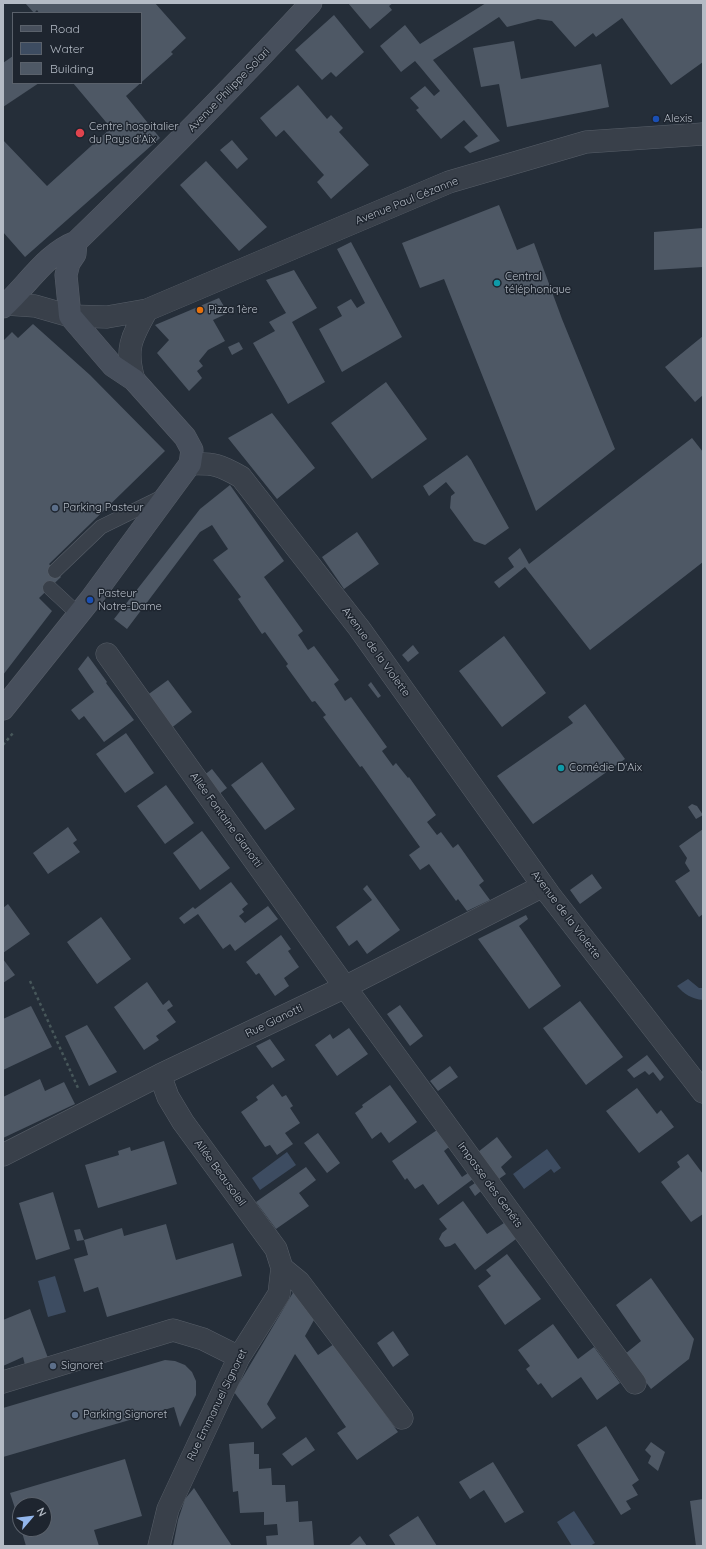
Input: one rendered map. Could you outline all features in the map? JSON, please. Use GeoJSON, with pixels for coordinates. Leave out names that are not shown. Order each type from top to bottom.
{"type":"FeatureCollection","features":[{"type":"Feature","properties":{"kind":"main road","name":"Avenue Philippe Solari"},"geometry":{"type":"LineString","coordinates":[[5,305],[40,268],[65,246],[76,242],[147,174],[232,88],[311,3]]}},
{"type":"Feature","properties":{"kind":"main road"},"geometry":{"type":"LineString","coordinates":[[3,709],[90,600],[190,464],[192,450],[185,436],[134,380],[113,366],[70,316],[66,275],[69,263],[75,254],[76,242]]}},
{"type":"Feature","properties":{"kind":"street","name":"Avenue Paul Cézanne"},"geometry":{"type":"LineString","coordinates":[[5,305],[35,306],[70,316],[107,317],[147,310],[449,182],[586,142],[693,135],[703,126]]}},
{"type":"Feature","properties":{"kind":"street"},"geometry":{"type":"LineString","coordinates":[[134,380],[129,363],[131,341],[147,310]]}},
{"type":"Feature","properties":{"kind":"street","name":"Avenue de la Violette"},"geometry":{"type":"LineString","coordinates":[[190,464],[210,463],[223,466],[241,476],[358,628],[544,886],[703,1092]]}},
{"type":"Feature","properties":{"kind":"street","name":"Allée Fontaine Gianotti"},"geometry":{"type":"LineString","coordinates":[[107,654],[345,987]]}},
{"type":"Feature","properties":{"kind":"street","name":"Rue Gianotti"},"geometry":{"type":"LineString","coordinates":[[3,1155],[160,1075],[345,987],[544,886]]}},
{"type":"Feature","properties":{"kind":"street","name":"Impasse des Genêts"},"geometry":{"type":"LineString","coordinates":[[345,987],[635,1383]]}},
{"type":"Feature","properties":{"kind":"street","name":"Allée Beausoleil"},"geometry":{"type":"LineString","coordinates":[[160,1075],[168,1098],[183,1122],[276,1249],[282,1268]]}},
{"type":"Feature","properties":{"kind":"street"},"geometry":{"type":"LineString","coordinates":[[282,1268],[299,1282],[402,1418]]}},
{"type":"Feature","properties":{"kind":"street","name":"Rue Emmanuel Signoret"},"geometry":{"type":"LineString","coordinates":[[159,1546],[168,1508],[239,1357],[278,1294],[282,1268]]}},
{"type":"Feature","properties":{"kind":"street"},"geometry":{"type":"LineString","coordinates":[[3,1382],[173,1330],[203,1339],[239,1357]]}},
{"type":"Feature","properties":{"kind":"lane"},"geometry":{"type":"LineString","coordinates":[[55,571],[101,527],[170,493]]}},
{"type":"Feature","properties":{"kind":"lane"},"geometry":{"type":"LineString","coordinates":[[50,588],[78,614]]}},
{"type":"Feature","properties":{"kind":"path"},"geometry":{"type":"LineString","coordinates":[[30,981],[88,1112]]}},
{"type":"Feature","properties":{"kind":"water"},"geometry":{"type":"Polygon","coordinates":[[[688,979],[699,988],[703,988],[703,1000],[688,996],[677,986],[688,979]]]}},
{"type":"Feature","properties":{"kind":"water"},"geometry":{"type":"Polygon","coordinates":[[[547,1149],[561,1168],[554,1173],[551,1169],[524,1189],[513,1174],[547,1149]]]}},
{"type":"Feature","properties":{"kind":"water"},"geometry":{"type":"Polygon","coordinates":[[[287,1152],[296,1165],[260,1190],[252,1178],[287,1152]]]}},
{"type":"Feature","properties":{"kind":"water"},"geometry":{"type":"Polygon","coordinates":[[[55,1276],[66,1312],[48,1317],[38,1281],[55,1276]]]}},
{"type":"Feature","properties":{"kind":"water"},"geometry":{"type":"Polygon","coordinates":[[[574,1511],[595,1543],[590,1546],[572,1546],[557,1522],[574,1511]]]}},
{"type":"Feature","properties":{"kind":"building"},"geometry":{"type":"Polygon","coordinates":[[[25,3],[155,3],[186,38],[171,52],[173,54],[142,82],[142,12],[38,12],[37,10],[33,12],[25,3]]]}},
{"type":"Feature","properties":{"kind":"building"},"geometry":{"type":"Polygon","coordinates":[[[348,3],[393,3],[389,6],[392,10],[370,29],[348,3]]]}},
{"type":"Feature","properties":{"kind":"building"},"geometry":{"type":"Polygon","coordinates":[[[486,3],[703,3],[703,62],[671,85],[622,18],[596,37],[593,33],[575,47],[552,21],[538,19],[507,27],[499,17],[433,60],[500,141],[470,153],[464,147],[478,136],[464,120],[441,139],[416,110],[419,108],[410,98],[425,86],[434,96],[440,91],[421,68],[415,61],[401,72],[380,46],[405,25],[420,44],[486,3]]]}},
{"type":"Feature","properties":{"kind":"building"},"geometry":{"type":"Polygon","coordinates":[[[334,15],[364,52],[336,77],[331,72],[322,80],[295,50],[334,15]]]}},
{"type":"Feature","properties":{"kind":"building"},"geometry":{"type":"Polygon","coordinates":[[[514,41],[521,79],[601,64],[609,107],[507,127],[499,84],[481,87],[473,48],[514,41]]]}},
{"type":"Feature","properties":{"kind":"building"},"geometry":{"type":"Polygon","coordinates":[[[12,57],[12,84],[38,84],[3,107],[3,63],[12,57]]]}},
{"type":"Feature","properties":{"kind":"building"},"geometry":{"type":"Polygon","coordinates":[[[74,84],[140,84],[126,96],[160,138],[25,257],[3,232],[3,140],[47,186],[111,128],[74,84]]]}},
{"type":"Feature","properties":{"kind":"building"},"geometry":{"type":"Polygon","coordinates":[[[298,85],[327,119],[331,115],[343,128],[339,132],[369,165],[331,199],[317,182],[324,175],[284,130],[276,137],[260,118],[298,85]]]}},
{"type":"Feature","properties":{"kind":"building"},"geometry":{"type":"Polygon","coordinates":[[[232,140],[248,159],[237,169],[220,150],[232,140]]]}},
{"type":"Feature","properties":{"kind":"building"},"geometry":{"type":"Polygon","coordinates":[[[206,161],[267,227],[239,251],[180,185],[206,161]]]}},
{"type":"Feature","properties":{"kind":"building"},"geometry":{"type":"Polygon","coordinates":[[[499,205],[517,250],[534,243],[562,319],[615,449],[536,511],[444,279],[420,288],[402,243],[499,205]]]}},
{"type":"Feature","properties":{"kind":"building"},"geometry":{"type":"Polygon","coordinates":[[[703,228],[703,267],[654,270],[654,232],[703,228]]]}},
{"type":"Feature","properties":{"kind":"building"},"geometry":{"type":"Polygon","coordinates":[[[351,242],[402,337],[342,372],[319,329],[342,316],[337,307],[351,299],[357,308],[365,303],[337,249],[351,242]]]}},
{"type":"Feature","properties":{"kind":"building"},"geometry":{"type":"Polygon","coordinates":[[[294,270],[317,308],[292,322],[325,382],[288,404],[253,343],[275,331],[269,322],[286,313],[266,280],[294,270]]]}},
{"type":"Feature","properties":{"kind":"building"},"geometry":{"type":"Polygon","coordinates":[[[219,298],[228,313],[213,320],[225,341],[208,350],[199,361],[203,366],[197,371],[202,378],[189,391],[157,353],[169,340],[155,325],[219,298]]]}},
{"type":"Feature","properties":{"kind":"building","name":"Parking Pasteur"},"geometry":{"type":"Polygon","coordinates":[[[33,324],[90,375],[165,451],[49,564],[61,577],[39,598],[52,611],[3,675],[3,341],[12,332],[18,338],[33,324]]]}},
{"type":"Feature","properties":{"kind":"building"},"geometry":{"type":"Polygon","coordinates":[[[703,336],[703,395],[695,402],[665,367],[703,336]]]}},
{"type":"Feature","properties":{"kind":"building"},"geometry":{"type":"Polygon","coordinates":[[[239,342],[243,349],[232,355],[228,347],[239,342]]]}},
{"type":"Feature","properties":{"kind":"building"},"geometry":{"type":"Polygon","coordinates":[[[386,382],[427,439],[372,479],[331,423],[386,382]]]}},
{"type":"Feature","properties":{"kind":"building"},"geometry":{"type":"Polygon","coordinates":[[[272,413],[315,468],[277,499],[228,438],[272,413]]]}},
{"type":"Feature","properties":{"kind":"building"},"geometry":{"type":"Polygon","coordinates":[[[692,438],[703,452],[703,562],[590,650],[525,567],[499,588],[494,582],[514,567],[508,558],[520,548],[529,564],[692,438]]]}},
{"type":"Feature","properties":{"kind":"building"},"geometry":{"type":"Polygon","coordinates":[[[467,455],[509,528],[485,545],[474,541],[450,508],[451,496],[455,493],[446,482],[429,496],[423,486],[467,455]]]}},
{"type":"Feature","properties":{"kind":"building"},"geometry":{"type":"Polygon","coordinates":[[[230,485],[284,561],[264,577],[303,631],[298,635],[308,650],[314,646],[339,680],[334,684],[345,701],[351,697],[387,747],[382,751],[393,766],[396,763],[408,778],[409,777],[436,815],[427,822],[437,835],[441,832],[453,848],[458,844],[484,881],[479,885],[490,900],[467,911],[458,899],[456,901],[429,864],[420,870],[409,855],[420,847],[362,766],[360,767],[323,717],[326,715],[315,701],[312,702],[286,666],[288,664],[265,632],[262,634],[238,599],[241,597],[213,560],[228,549],[212,525],[200,532],[127,629],[114,619],[200,509],[230,485]]]}},
{"type":"Feature","properties":{"kind":"building"},"geometry":{"type":"Polygon","coordinates":[[[357,532],[379,564],[344,589],[322,557],[357,532]]]}},
{"type":"Feature","properties":{"kind":"building"},"geometry":{"type":"Polygon","coordinates":[[[504,636],[546,693],[502,727],[459,671],[504,636]]]}},
{"type":"Feature","properties":{"kind":"building"},"geometry":{"type":"Polygon","coordinates":[[[413,645],[419,653],[408,662],[402,655],[413,645]]]}},
{"type":"Feature","properties":{"kind":"building"},"geometry":{"type":"Polygon","coordinates":[[[88,656],[134,720],[104,742],[84,716],[79,720],[71,710],[94,692],[78,669],[88,656]]]}},
{"type":"Feature","properties":{"kind":"building"},"geometry":{"type":"Polygon","coordinates":[[[168,680],[192,712],[170,729],[146,696],[168,680]]]}},
{"type":"Feature","properties":{"kind":"building"},"geometry":{"type":"Polygon","coordinates":[[[371,682],[381,696],[378,698],[368,685],[371,682]]]}},
{"type":"Feature","properties":{"kind":"building","name":"Comédie D'Aix"},"geometry":{"type":"Polygon","coordinates":[[[585,704],[625,759],[533,824],[497,776],[573,723],[568,717],[585,704]]]}},
{"type":"Feature","properties":{"kind":"building"},"geometry":{"type":"Polygon","coordinates":[[[126,733],[154,773],[125,793],[96,754],[126,733]]]}},
{"type":"Feature","properties":{"kind":"building"},"geometry":{"type":"Polygon","coordinates":[[[262,762],[295,809],[265,830],[231,785],[262,762]]]}},
{"type":"Feature","properties":{"kind":"building"},"geometry":{"type":"Polygon","coordinates":[[[212,769],[227,788],[218,795],[203,776],[212,769]]]}},
{"type":"Feature","properties":{"kind":"building"},"geometry":{"type":"Polygon","coordinates":[[[166,785],[194,823],[165,844],[137,806],[166,785]]]}},
{"type":"Feature","properties":{"kind":"building"},"geometry":{"type":"Polygon","coordinates":[[[692,804],[697,806],[703,815],[696,819],[688,807],[692,804]]]}},
{"type":"Feature","properties":{"kind":"building"},"geometry":{"type":"Polygon","coordinates":[[[68,827],[77,840],[73,843],[80,852],[48,874],[33,853],[68,827]]]}},
{"type":"Feature","properties":{"kind":"building"},"geometry":{"type":"Polygon","coordinates":[[[703,829],[703,914],[699,917],[675,881],[690,871],[685,863],[687,858],[679,846],[703,829]]]}},
{"type":"Feature","properties":{"kind":"building"},"geometry":{"type":"Polygon","coordinates":[[[202,831],[230,868],[200,890],[173,853],[202,831]]]}},
{"type":"Feature","properties":{"kind":"building"},"geometry":{"type":"Polygon","coordinates":[[[592,874],[602,888],[580,904],[570,890],[592,874]]]}},
{"type":"Feature","properties":{"kind":"building"},"geometry":{"type":"Polygon","coordinates":[[[231,882],[248,904],[242,909],[244,912],[239,916],[245,923],[268,906],[278,919],[235,951],[230,944],[223,949],[198,914],[184,924],[179,918],[193,907],[195,909],[231,882]]]}},
{"type":"Feature","properties":{"kind":"building"},"geometry":{"type":"Polygon","coordinates":[[[367,885],[400,930],[367,954],[357,940],[349,946],[336,927],[372,900],[363,889],[367,885]]]}},
{"type":"Feature","properties":{"kind":"building"},"geometry":{"type":"Polygon","coordinates":[[[8,904],[30,934],[3,953],[3,908],[8,904]]]}},
{"type":"Feature","properties":{"kind":"building"},"geometry":{"type":"Polygon","coordinates":[[[526,915],[528,919],[519,926],[561,986],[529,1009],[478,939],[526,915]]]}},
{"type":"Feature","properties":{"kind":"building"},"geometry":{"type":"Polygon","coordinates":[[[101,917],[131,959],[97,984],[67,942],[101,917]]]}},
{"type":"Feature","properties":{"kind":"building"},"geometry":{"type":"Polygon","coordinates":[[[281,935],[291,949],[288,951],[299,967],[284,978],[289,986],[275,996],[259,973],[256,975],[246,962],[281,935]]]}},
{"type":"Feature","properties":{"kind":"building"},"geometry":{"type":"Polygon","coordinates":[[[3,959],[15,975],[3,983],[3,959]]]}},
{"type":"Feature","properties":{"kind":"building"},"geometry":{"type":"Polygon","coordinates":[[[147,982],[163,1005],[169,1000],[173,1006],[167,1010],[176,1022],[156,1036],[159,1040],[144,1050],[114,1007],[147,982]]]}},
{"type":"Feature","properties":{"kind":"building"},"geometry":{"type":"Polygon","coordinates":[[[580,1001],[623,1057],[586,1085],[543,1028],[580,1001]]]}},
{"type":"Feature","properties":{"kind":"building"},"geometry":{"type":"Polygon","coordinates":[[[400,1005],[423,1036],[410,1046],[387,1014],[400,1005]]]}},
{"type":"Feature","properties":{"kind":"building"},"geometry":{"type":"Polygon","coordinates":[[[31,1006],[52,1047],[3,1070],[3,1019],[31,1006]]]}},
{"type":"Feature","properties":{"kind":"building"},"geometry":{"type":"Polygon","coordinates":[[[87,1025],[117,1072],[89,1086],[65,1036],[87,1025]]]}},
{"type":"Feature","properties":{"kind":"building"},"geometry":{"type":"Polygon","coordinates":[[[349,1028],[368,1054],[337,1076],[315,1045],[330,1034],[333,1039],[349,1028]]]}},
{"type":"Feature","properties":{"kind":"building"},"geometry":{"type":"Polygon","coordinates":[[[270,1039],[285,1060],[272,1068],[256,1046],[270,1039]]]}},
{"type":"Feature","properties":{"kind":"building"},"geometry":{"type":"Polygon","coordinates":[[[647,1055],[664,1077],[660,1081],[653,1072],[649,1075],[645,1071],[634,1078],[627,1070],[647,1055]]]}},
{"type":"Feature","properties":{"kind":"building"},"geometry":{"type":"Polygon","coordinates":[[[450,1066],[458,1077],[438,1091],[430,1081],[450,1066]]]}},
{"type":"Feature","properties":{"kind":"building"},"geometry":{"type":"Polygon","coordinates":[[[40,1079],[45,1091],[64,1082],[75,1104],[3,1138],[3,1097],[40,1079]]]}},
{"type":"Feature","properties":{"kind":"building"},"geometry":{"type":"Polygon","coordinates":[[[273,1084],[282,1097],[286,1095],[293,1106],[290,1108],[300,1123],[285,1133],[293,1144],[277,1155],[270,1145],[265,1147],[241,1112],[258,1100],[256,1097],[273,1084]]]}},
{"type":"Feature","properties":{"kind":"building"},"geometry":{"type":"Polygon","coordinates":[[[390,1085],[417,1122],[389,1143],[381,1132],[372,1139],[355,1113],[363,1107],[362,1105],[390,1085]]]}},
{"type":"Feature","properties":{"kind":"building"},"geometry":{"type":"Polygon","coordinates":[[[637,1088],[657,1114],[661,1110],[674,1127],[639,1153],[606,1111],[637,1088]]]}},
{"type":"Feature","properties":{"kind":"building"},"geometry":{"type":"Polygon","coordinates":[[[437,1130],[449,1147],[444,1151],[462,1177],[468,1173],[473,1179],[438,1205],[423,1184],[415,1189],[407,1178],[405,1180],[392,1161],[437,1130]]]}},
{"type":"Feature","properties":{"kind":"building"},"geometry":{"type":"Polygon","coordinates":[[[318,1133],[340,1163],[327,1173],[304,1143],[318,1133]]]}},
{"type":"Feature","properties":{"kind":"building"},"geometry":{"type":"Polygon","coordinates":[[[497,1137],[512,1157],[501,1167],[506,1174],[496,1181],[478,1152],[497,1137]]]}},
{"type":"Feature","properties":{"kind":"building"},"geometry":{"type":"Polygon","coordinates":[[[164,1141],[177,1184],[98,1208],[85,1165],[119,1155],[118,1151],[130,1147],[131,1151],[164,1141]]]}},
{"type":"Feature","properties":{"kind":"building"},"geometry":{"type":"Polygon","coordinates":[[[688,1154],[703,1174],[703,1214],[691,1222],[661,1182],[680,1167],[677,1162],[688,1154]]]}},
{"type":"Feature","properties":{"kind":"building"},"geometry":{"type":"Polygon","coordinates":[[[306,1167],[316,1180],[299,1193],[309,1206],[276,1229],[256,1202],[306,1167]]]}},
{"type":"Feature","properties":{"kind":"building"},"geometry":{"type":"Polygon","coordinates":[[[475,1183],[481,1191],[475,1196],[469,1187],[475,1183]]]}},
{"type":"Feature","properties":{"kind":"building"},"geometry":{"type":"Polygon","coordinates":[[[53,1192],[70,1249],[36,1260],[19,1203],[53,1192]]]}},
{"type":"Feature","properties":{"kind":"building"},"geometry":{"type":"Polygon","coordinates":[[[463,1201],[487,1234],[504,1223],[516,1239],[475,1270],[455,1243],[445,1247],[439,1239],[442,1233],[447,1229],[439,1219],[463,1201]]]}},
{"type":"Feature","properties":{"kind":"building"},"geometry":{"type":"Polygon","coordinates":[[[166,1224],[176,1260],[233,1243],[242,1276],[107,1317],[98,1287],[84,1292],[74,1259],[88,1255],[84,1240],[122,1228],[124,1236],[166,1224]]]}},
{"type":"Feature","properties":{"kind":"building"},"geometry":{"type":"Polygon","coordinates":[[[80,1229],[84,1240],[77,1241],[74,1230],[80,1229]]]}},
{"type":"Feature","properties":{"kind":"building"},"geometry":{"type":"Polygon","coordinates":[[[507,1254],[541,1299],[505,1325],[478,1286],[491,1276],[486,1270],[507,1254]]]}},
{"type":"Feature","properties":{"kind":"building"},"geometry":{"type":"Polygon","coordinates":[[[651,1278],[694,1339],[689,1359],[651,1389],[625,1354],[641,1341],[616,1305],[651,1278]]]}},
{"type":"Feature","properties":{"kind":"building"},"geometry":{"type":"Polygon","coordinates":[[[294,1291],[314,1320],[305,1336],[318,1355],[334,1344],[398,1432],[357,1460],[337,1433],[346,1427],[295,1354],[267,1404],[276,1418],[262,1429],[234,1392],[294,1291]]]}},
{"type":"Feature","properties":{"kind":"building"},"geometry":{"type":"Polygon","coordinates":[[[30,1309],[48,1358],[25,1365],[23,1357],[3,1366],[3,1320],[30,1309]]]}},
{"type":"Feature","properties":{"kind":"building"},"geometry":{"type":"Polygon","coordinates":[[[553,1324],[578,1359],[594,1347],[620,1383],[597,1400],[581,1377],[552,1398],[541,1383],[538,1385],[526,1369],[530,1366],[518,1350],[553,1324]]]}},
{"type":"Feature","properties":{"kind":"building"},"geometry":{"type":"Polygon","coordinates":[[[393,1331],[409,1355],[393,1367],[377,1343],[393,1331]]]}},
{"type":"Feature","properties":{"kind":"building","name":"Parking Signoret"},"geometry":{"type":"Polygon","coordinates":[[[165,1360],[175,1361],[185,1365],[192,1372],[196,1381],[196,1395],[180,1427],[174,1407],[3,1457],[3,1408],[165,1360]]]}},
{"type":"Feature","properties":{"kind":"building"},"geometry":{"type":"Polygon","coordinates":[[[606,1426],[639,1480],[632,1485],[638,1495],[626,1501],[631,1509],[621,1515],[577,1445],[606,1426]]]}},
{"type":"Feature","properties":{"kind":"building"},"geometry":{"type":"Polygon","coordinates":[[[306,1437],[315,1450],[292,1466],[282,1454],[306,1437]]]}},
{"type":"Feature","properties":{"kind":"building"},"geometry":{"type":"Polygon","coordinates":[[[254,1442],[254,1454],[259,1454],[259,1469],[271,1468],[272,1485],[285,1485],[286,1502],[298,1501],[299,1522],[312,1521],[314,1546],[267,1546],[266,1536],[278,1535],[277,1524],[264,1525],[264,1512],[240,1513],[238,1491],[233,1492],[229,1444],[254,1442]]]}},
{"type":"Feature","properties":{"kind":"building"},"geometry":{"type":"Polygon","coordinates":[[[651,1442],[665,1452],[658,1471],[648,1463],[651,1456],[645,1450],[651,1442]]]}},
{"type":"Feature","properties":{"kind":"building"},"geometry":{"type":"Polygon","coordinates":[[[125,1459],[142,1516],[94,1530],[99,1546],[26,1546],[23,1537],[52,1537],[52,1497],[12,1497],[12,1499],[10,1493],[125,1459]]]}},
{"type":"Feature","properties":{"kind":"building"},"geometry":{"type":"Polygon","coordinates":[[[493,1462],[524,1512],[505,1523],[484,1490],[470,1499],[459,1482],[493,1462]]]}},
{"type":"Feature","properties":{"kind":"building"},"geometry":{"type":"Polygon","coordinates":[[[194,1488],[232,1546],[173,1546],[178,1520],[185,1499],[194,1488]]]}},
{"type":"Feature","properties":{"kind":"building"},"geometry":{"type":"Polygon","coordinates":[[[703,1499],[703,1546],[696,1546],[690,1501],[703,1499]]]}},
{"type":"Feature","properties":{"kind":"building"},"geometry":{"type":"Polygon","coordinates":[[[418,1516],[437,1546],[396,1546],[389,1535],[418,1516]]]}},
{"type":"Feature","properties":{"kind":"building"},"geometry":{"type":"Polygon","coordinates":[[[360,1536],[367,1546],[348,1546],[351,1544],[360,1536]]]}},
{"type":"Feature","properties":{"kind":"place","name":"Alexis"},"geometry":{"type":"Point","coordinates":[656,119]}},
{"type":"Feature","properties":{"kind":"place","name":"Centre hospitalier du Pays d'Aix"},"geometry":{"type":"Point","coordinates":[80,133]}},
{"type":"Feature","properties":{"kind":"place","name":"Central téléphonique"},"geometry":{"type":"Point","coordinates":[497,283]}},
{"type":"Feature","properties":{"kind":"place","name":"Pizza 1ère"},"geometry":{"type":"Point","coordinates":[200,310]}},
{"type":"Feature","properties":{"kind":"place","name":"Parking Pasteur"},"geometry":{"type":"Point","coordinates":[55,508]}},
{"type":"Feature","properties":{"kind":"place","name":"Pasteur Notre-Dame"},"geometry":{"type":"Point","coordinates":[90,600]}},
{"type":"Feature","properties":{"kind":"place","name":"Comédie D'Aix"},"geometry":{"type":"Point","coordinates":[561,768]}},
{"type":"Feature","properties":{"kind":"place","name":"Signoret"},"geometry":{"type":"Point","coordinates":[53,1366]}},
{"type":"Feature","properties":{"kind":"place","name":"Parking Signoret"},"geometry":{"type":"Point","coordinates":[75,1415]}}]}
